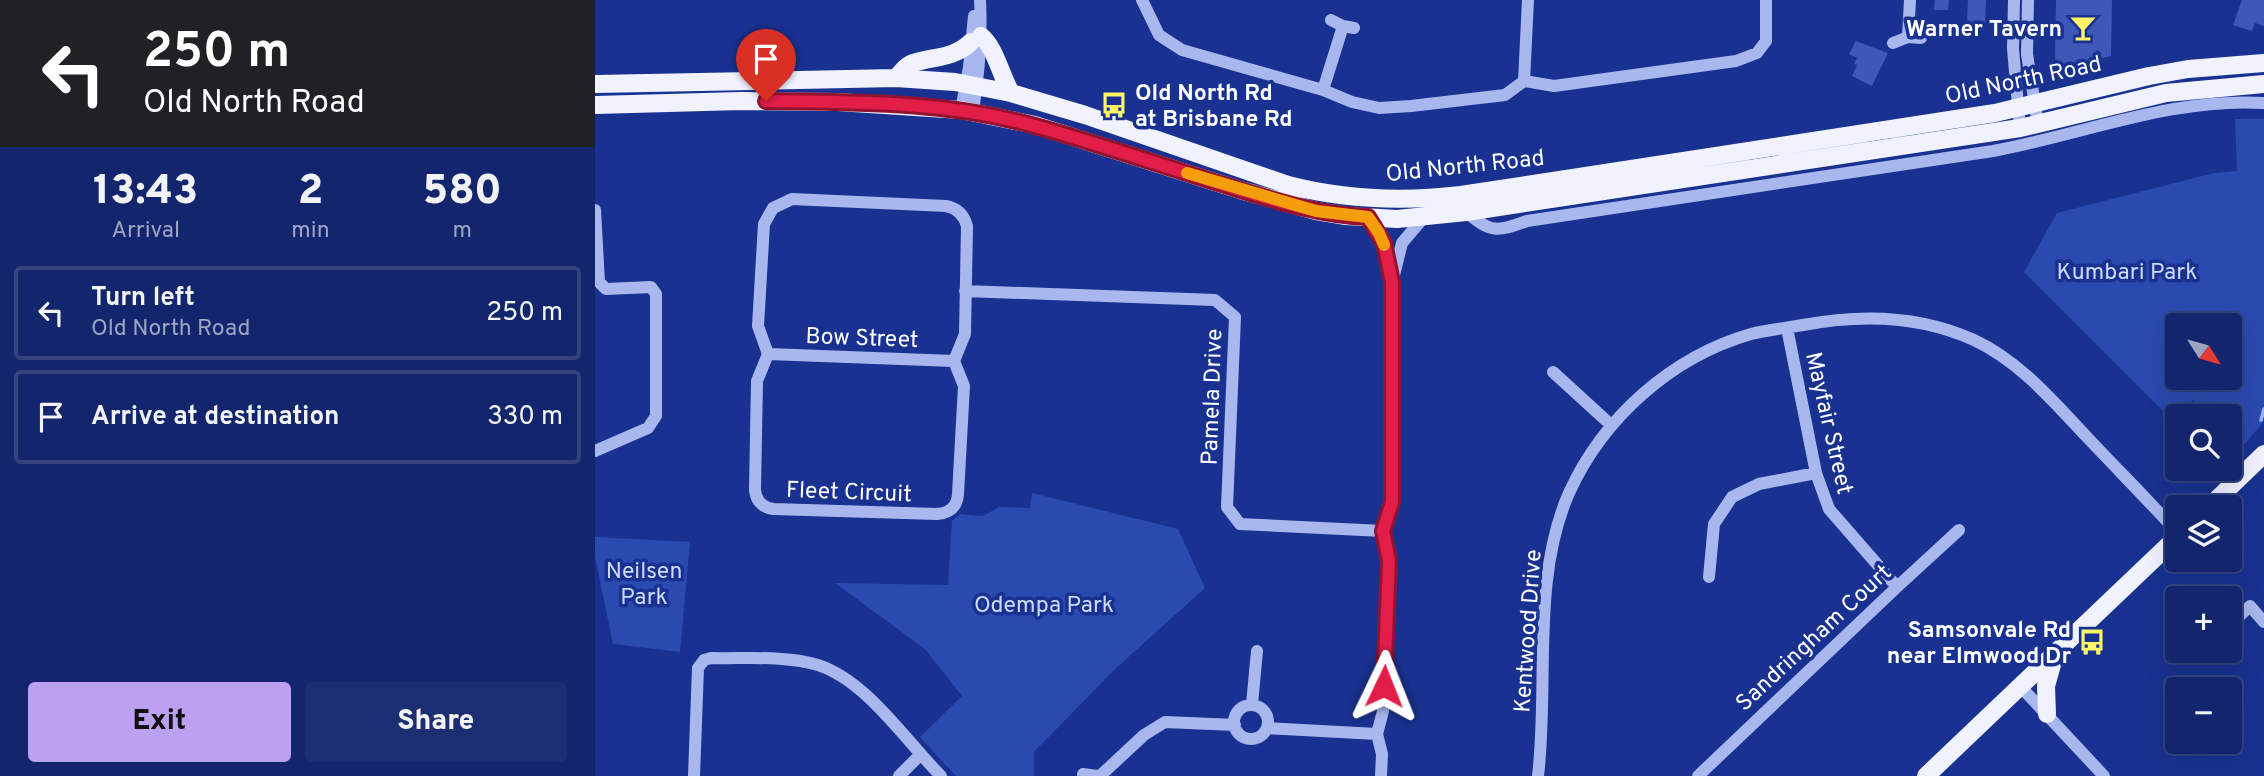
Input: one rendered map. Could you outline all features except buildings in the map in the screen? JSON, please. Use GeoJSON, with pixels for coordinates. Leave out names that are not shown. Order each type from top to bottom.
{"type":"FeatureCollection","features":[{"type":"Feature","properties":{"kind":"main road"},"geometry":{"type":"LineString","coordinates":[[895,78],[910,63],[952,55],[976,39],[989,42],[1011,93]]}},
{"type":"Feature","properties":{"kind":"main road","name":"Old North Road"},"geometry":{"type":"LineString","coordinates":[[595,84],[895,78],[972,85],[1011,93],[1085,115],[1288,185],[1320,194],[1375,200],[1461,195],[1995,113],[2149,76],[2218,66],[2264,63]]}},
{"type":"Feature","properties":{"kind":"main road","name":"Old North Road"},"geometry":{"type":"LineString","coordinates":[[595,105],[825,102],[967,110],[1035,125],[1281,202],[1336,215],[1424,217],[2020,128],[2166,93],[2264,84]]}},
{"type":"Feature","properties":{"kind":"main road"},"geometry":{"type":"LineString","coordinates":[[2221,495],[2264,454]]}},
{"type":"Feature","properties":{"kind":"main road"},"geometry":{"type":"LineString","coordinates":[[1926,776],[2165,549]]}},
{"type":"Feature","properties":{"kind":"main road"},"geometry":{"type":"LineString","coordinates":[[2047,714],[2046,686],[2055,654]]}},
{"type":"Feature","properties":{"kind":"street"},"geometry":{"type":"LineString","coordinates":[[1142,0],[1159,35],[1182,50],[1323,90],[1352,102],[1370,106],[1401,107],[1505,95],[1524,81],[1554,86],[1736,61],[1757,53],[1766,40],[1766,0]]}},
{"type":"Feature","properties":{"kind":"street"},"geometry":{"type":"LineString","coordinates":[[1524,81],[1528,0]]}},
{"type":"Feature","properties":{"kind":"street"},"geometry":{"type":"LineString","coordinates":[[1892,43],[1914,38],[1910,0]]}},
{"type":"Feature","properties":{"kind":"street"},"geometry":{"type":"LineString","coordinates":[[2014,0],[2013,49],[2026,106],[2038,124]]}},
{"type":"Feature","properties":{"kind":"street"},"geometry":{"type":"LineString","coordinates":[[2020,128],[2026,106],[2028,0]]}},
{"type":"Feature","properties":{"kind":"street"},"geometry":{"type":"LineString","coordinates":[[967,110],[976,39],[974,16],[980,1]]}},
{"type":"Feature","properties":{"kind":"street"},"geometry":{"type":"LineString","coordinates":[[1323,90],[1343,25]]}},
{"type":"Feature","properties":{"kind":"street","name":"Old North Road"},"geometry":{"type":"LineString","coordinates":[[1466,212],[1487,228],[1509,228],[1527,221],[1993,151],[2171,111],[2243,102],[2264,103]]}},
{"type":"Feature","properties":{"kind":"street"},"geometry":{"type":"LineString","coordinates":[[768,354],[758,326],[764,223],[773,208],[787,201],[946,206],[965,218],[967,226],[965,334],[954,361]]}},
{"type":"Feature","properties":{"kind":"street"},"geometry":{"type":"LineString","coordinates":[[595,210],[599,282],[606,289],[651,288],[656,294],[656,416],[647,428],[595,451]]}},
{"type":"Feature","properties":{"kind":"street"},"geometry":{"type":"LineString","coordinates":[[1368,217],[1384,243],[1392,282],[1392,502],[1383,531],[1389,561],[1383,711],[1377,734],[1382,754],[1381,776]]}},
{"type":"Feature","properties":{"kind":"street"},"geometry":{"type":"LineString","coordinates":[[1392,282],[1402,243],[1424,217]]}},
{"type":"Feature","properties":{"kind":"street","name":"Pamela Drive"},"geometry":{"type":"LineString","coordinates":[[965,291],[1215,300],[1235,317],[1227,507],[1240,524],[1383,531]]}},
{"type":"Feature","properties":{"kind":"street","name":"Kentwood Drive"},"geometry":{"type":"LineString","coordinates":[[1538,776],[1546,588],[1554,541],[1569,495],[1591,452],[1611,425],[1675,369],[1712,349],[1738,339],[1839,318],[1883,317],[1925,323],[1975,341],[2027,374],[2165,519]]}},
{"type":"Feature","properties":{"kind":"street","name":"Mayfair Street"},"geometry":{"type":"LineString","coordinates":[[1787,328],[1816,473],[1829,509],[1897,587]]}},
{"type":"Feature","properties":{"kind":"street","name":"Bow Street"},"geometry":{"type":"LineString","coordinates":[[768,354],[954,361]]}},
{"type":"Feature","properties":{"kind":"street","name":"Fleet Circuit"},"geometry":{"type":"LineString","coordinates":[[768,354],[757,381],[756,495],[760,503],[768,508],[787,510],[937,514],[952,509],[958,498],[964,386],[954,361]]}},
{"type":"Feature","properties":{"kind":"street"},"geometry":{"type":"LineString","coordinates":[[1553,372],[1611,425]]}},
{"type":"Feature","properties":{"kind":"street"},"geometry":{"type":"LineString","coordinates":[[1709,577],[1714,524],[1733,497],[1759,484],[1816,473]]}},
{"type":"Feature","properties":{"kind":"street","name":"Sandringham Court"},"geometry":{"type":"LineString","coordinates":[[1698,776],[1959,530]]}},
{"type":"Feature","properties":{"kind":"street"},"geometry":{"type":"LineString","coordinates":[[2242,614],[2250,606],[2264,622]]}},
{"type":"Feature","properties":{"kind":"street"},"geometry":{"type":"LineString","coordinates":[[1252,704],[1257,651]]}},
{"type":"Feature","properties":{"kind":"street"},"geometry":{"type":"LineString","coordinates":[[694,776],[698,668],[704,660],[724,658],[793,661],[835,672],[865,693],[941,776]]}},
{"type":"Feature","properties":{"kind":"street"},"geometry":{"type":"LineString","coordinates":[[2020,686],[2104,776]]}},
{"type":"Feature","properties":{"kind":"street"},"geometry":{"type":"LineString","coordinates":[[1252,704],[1265,709],[1269,722],[1263,734],[1251,739],[1238,734],[1235,725],[1239,708],[1252,704]]}},
{"type":"Feature","properties":{"kind":"street"},"geometry":{"type":"LineString","coordinates":[[1083,774],[1099,776],[1144,734],[1165,722],[1235,725]]}},
{"type":"Feature","properties":{"kind":"street"},"geometry":{"type":"LineString","coordinates":[[1266,728],[1377,734]]}},
{"type":"Feature","properties":{"kind":"street"},"geometry":{"type":"LineString","coordinates":[[899,776],[921,755]]}},
{"type":"Feature","properties":{"kind":"green space","name":"Kumbari Park"},"geometry":{"type":"Polygon","coordinates":[[[2235,119],[2264,119],[2264,421],[2242,445],[2242,404],[2198,404],[2193,400],[2188,404],[2165,404],[2165,413],[2024,272],[2057,213],[2214,173],[2237,171],[2235,119]]]}},
{"type":"Feature","properties":{"kind":"green space","name":"Odempa Park"},"geometry":{"type":"Polygon","coordinates":[[[1032,493],[1178,529],[1205,588],[1114,670],[1034,752],[1034,776],[956,776],[920,737],[962,696],[925,649],[835,583],[948,585],[952,521],[960,514],[983,516],[999,507],[1030,508],[1032,493]]]}},
{"type":"Feature","properties":{"kind":"green space","name":"Neilsen Park"},"geometry":{"type":"Polygon","coordinates":[[[595,537],[690,542],[680,652],[613,644],[595,557],[595,537]]]}},
{"type":"Feature","properties":{"kind":"waterway"},"geometry":{"type":"LineString","coordinates":[[2261,420],[2264,409]]}},
{"type":"Feature","properties":{"kind":"slow traffic"},"geometry":{"type":"LineString","coordinates":[[1187,173],[1316,211],[1368,217],[1384,245]]}},
{"type":"Feature","properties":{"kind":"place","name":"Warner Tavern"},"geometry":{"type":"Point","coordinates":[2083,28]}},
{"type":"Feature","properties":{"kind":"place","name":"Old North Rd at Brisbane Rd"},"geometry":{"type":"Point","coordinates":[1114,105]}},
{"type":"Feature","properties":{"kind":"place","name":"Samsonvale Rd near Elmwood Dr"},"geometry":{"type":"Point","coordinates":[2092,642]}},
{"type":"Feature","properties":{"kind":"route"},"geometry":{"type":"LineString","coordinates":[[766,101],[862,103],[982,113],[1035,125],[1281,202],[1316,211],[1368,217],[1384,243],[1392,282],[1392,502],[1383,531],[1389,561],[1384,686]]}}]}
